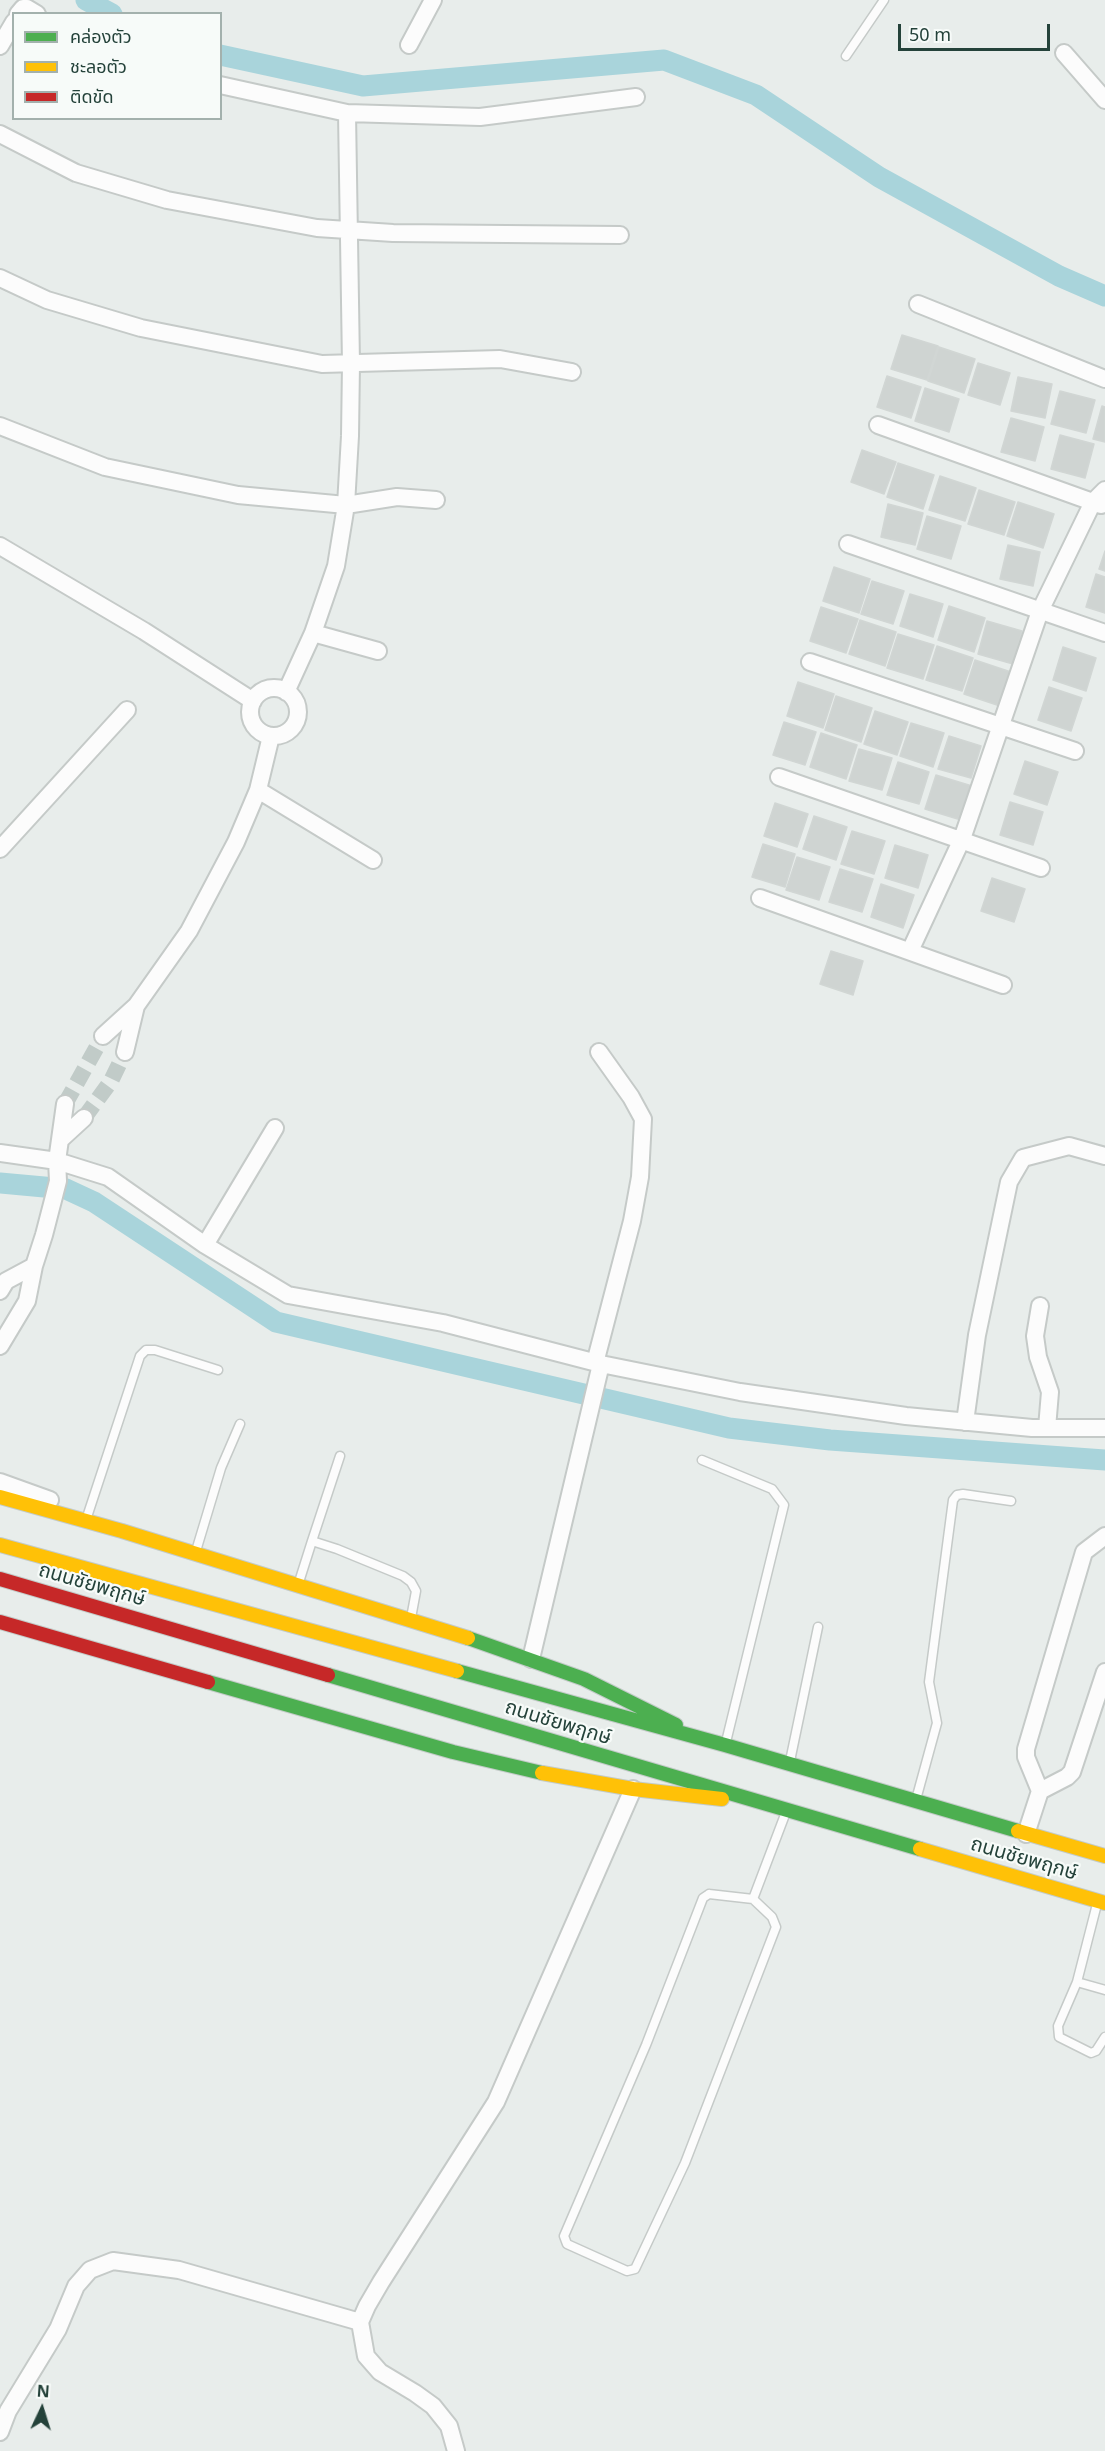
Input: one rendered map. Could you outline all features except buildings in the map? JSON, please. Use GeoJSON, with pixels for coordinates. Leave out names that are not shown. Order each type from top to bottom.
{"type":"FeatureCollection","features":[{"type":"Feature","properties":{"kind":"main road"},"geometry":{"type":"LineString","coordinates":[[0,1497],[87,1517]]}},
{"type":"Feature","properties":{"kind":"main road"},"geometry":{"type":"LineString","coordinates":[[122,1531],[411,1619],[531,1659],[627,1699],[705,1740]]}},
{"type":"Feature","properties":{"kind":"main road","name":"ถนนชัยพฤกษ์"},"geometry":{"type":"LineString","coordinates":[[0,1545],[725,1745],[1105,1856]]}},
{"type":"Feature","properties":{"kind":"main road","name":"ถนนชัยพฤกษ์"},"geometry":{"type":"LineString","coordinates":[[0,1579],[133,1616],[786,1811],[1101,1902]]}},
{"type":"Feature","properties":{"kind":"main road"},"geometry":{"type":"LineString","coordinates":[[0,1622],[285,1706],[535,1772],[633,1789],[763,1804]]}},
{"type":"Feature","properties":{"kind":"street"},"geometry":{"type":"LineString","coordinates":[[409,45],[433,0]]}},
{"type":"Feature","properties":{"kind":"street"},"geometry":{"type":"LineString","coordinates":[[20,12],[23,8],[34,12]]}},
{"type":"Feature","properties":{"kind":"street"},"geometry":{"type":"LineString","coordinates":[[0,46],[12,25]]}},
{"type":"Feature","properties":{"kind":"street"},"geometry":{"type":"LineString","coordinates":[[1064,53],[1105,99]]}},
{"type":"Feature","properties":{"kind":"street"},"geometry":{"type":"LineString","coordinates":[[222,85],[347,113],[480,117],[636,97]]}},
{"type":"Feature","properties":{"kind":"street"},"geometry":{"type":"LineString","coordinates":[[286,692],[313,633],[336,566],[346,505],[351,364],[347,113]]}},
{"type":"Feature","properties":{"kind":"street"},"geometry":{"type":"LineString","coordinates":[[0,134],[76,173],[167,200],[317,228],[350,231],[620,235]]}},
{"type":"Feature","properties":{"kind":"street"},"geometry":{"type":"LineString","coordinates":[[0,278],[47,300],[141,328],[322,364],[500,359],[572,372]]}},
{"type":"Feature","properties":{"kind":"street"},"geometry":{"type":"LineString","coordinates":[[918,304],[1105,379]]}},
{"type":"Feature","properties":{"kind":"street"},"geometry":{"type":"LineString","coordinates":[[878,425],[1101,500],[1040,610],[962,839],[910,951]]}},
{"type":"Feature","properties":{"kind":"street"},"geometry":{"type":"LineString","coordinates":[[0,426],[105,467],[238,495],[346,505],[397,497],[436,500]]}},
{"type":"Feature","properties":{"kind":"street"},"geometry":{"type":"LineString","coordinates":[[848,544],[1105,633]]}},
{"type":"Feature","properties":{"kind":"street"},"geometry":{"type":"LineString","coordinates":[[0,546],[144,631],[254,701]]}},
{"type":"Feature","properties":{"kind":"street"},"geometry":{"type":"LineString","coordinates":[[313,633],[378,651]]}},
{"type":"Feature","properties":{"kind":"street"},"geometry":{"type":"LineString","coordinates":[[810,662],[1075,751]]}},
{"type":"Feature","properties":{"kind":"street"},"geometry":{"type":"LineString","coordinates":[[272,689],[286,692],[296,704],[297,720],[287,733],[271,736],[264,734],[253,723],[251,708],[254,701],[264,691],[272,689]]}},
{"type":"Feature","properties":{"kind":"street"},"geometry":{"type":"LineString","coordinates":[[0,849],[128,710]]}},
{"type":"Feature","properties":{"kind":"street"},"geometry":{"type":"LineString","coordinates":[[103,1036],[136,1006],[189,931],[236,842],[258,790],[271,736]]}},
{"type":"Feature","properties":{"kind":"street"},"geometry":{"type":"LineString","coordinates":[[779,777],[1041,868]]}},
{"type":"Feature","properties":{"kind":"street"},"geometry":{"type":"LineString","coordinates":[[258,790],[373,860]]}},
{"type":"Feature","properties":{"kind":"street"},"geometry":{"type":"LineString","coordinates":[[760,898],[1004,985]]}},
{"type":"Feature","properties":{"kind":"street"},"geometry":{"type":"LineString","coordinates":[[125,1052],[136,1006]]}},
{"type":"Feature","properties":{"kind":"street"},"geometry":{"type":"LineString","coordinates":[[531,1659],[590,1407],[640,1177],[643,1119],[599,1052]]}},
{"type":"Feature","properties":{"kind":"street"},"geometry":{"type":"LineString","coordinates":[[0,1346],[27,1301],[34,1266],[58,1180],[57,1161],[64,1104]]}},
{"type":"Feature","properties":{"kind":"street"},"geometry":{"type":"LineString","coordinates":[[60,1140],[84,1118]]}},
{"type":"Feature","properties":{"kind":"street"},"geometry":{"type":"LineString","coordinates":[[205,1245],[275,1128]]}},
{"type":"Feature","properties":{"kind":"street"},"geometry":{"type":"LineString","coordinates":[[965,1422],[977,1335],[1009,1182],[1023,1158],[1069,1146],[1105,1156]]}},
{"type":"Feature","properties":{"kind":"street"},"geometry":{"type":"LineString","coordinates":[[0,1153],[57,1161],[108,1177],[205,1245],[288,1296],[443,1323],[598,1366],[740,1392],[906,1416],[965,1422],[1047,1428],[1105,1428]]}},
{"type":"Feature","properties":{"kind":"street"},"geometry":{"type":"LineString","coordinates":[[0,1290],[6,1281],[34,1266]]}},
{"type":"Feature","properties":{"kind":"street"},"geometry":{"type":"LineString","coordinates":[[1040,1306],[1035,1336],[1038,1357],[1050,1392],[1047,1428]]}},
{"type":"Feature","properties":{"kind":"street"},"geometry":{"type":"LineString","coordinates":[[0,1482],[122,1531]]}},
{"type":"Feature","properties":{"kind":"street"},"geometry":{"type":"LineString","coordinates":[[1026,1834],[1040,1791],[1026,1757],[1026,1749],[1084,1552],[1105,1536]]}},
{"type":"Feature","properties":{"kind":"street"},"geometry":{"type":"LineString","coordinates":[[1040,1791],[1072,1772],[1105,1672]]}},
{"type":"Feature","properties":{"kind":"street"},"geometry":{"type":"LineString","coordinates":[[456,2451],[449,2426],[433,2406],[415,2392],[380,2372],[366,2356],[360,2322],[381,2282],[496,2102],[633,1789]]}},
{"type":"Feature","properties":{"kind":"street"},"geometry":{"type":"LineString","coordinates":[[0,2432],[8,2411],[58,2329],[76,2286],[90,2270],[113,2261],[179,2270],[360,2322]]}},
{"type":"Feature","properties":{"kind":"lane"},"geometry":{"type":"LineString","coordinates":[[846,56],[884,0]]}},
{"type":"Feature","properties":{"kind":"lane"},"geometry":{"type":"LineString","coordinates":[[87,1517],[140,1356],[146,1350],[155,1350],[218,1370]]}},
{"type":"Feature","properties":{"kind":"lane"},"geometry":{"type":"LineString","coordinates":[[195,1555],[221,1468],[240,1424]]}},
{"type":"Feature","properties":{"kind":"lane"},"geometry":{"type":"LineString","coordinates":[[298,1585],[340,1456]]}},
{"type":"Feature","properties":{"kind":"lane"},"geometry":{"type":"LineString","coordinates":[[702,1460],[772,1489],[784,1505],[725,1745]]}},
{"type":"Feature","properties":{"kind":"lane"},"geometry":{"type":"LineString","coordinates":[[916,1800],[937,1723],[936,1708],[929,1682],[953,1500],[957,1495],[963,1494],[1011,1500]]}},
{"type":"Feature","properties":{"kind":"lane"},"geometry":{"type":"LineString","coordinates":[[312,1541],[403,1576],[411,1582],[416,1591],[411,1619]]}},
{"type":"Feature","properties":{"kind":"lane"},"geometry":{"type":"LineString","coordinates":[[789,1764],[818,1627]]}},
{"type":"Feature","properties":{"kind":"lane"},"geometry":{"type":"LineString","coordinates":[[753,1899],[786,1811]]}},
{"type":"Feature","properties":{"kind":"lane"},"geometry":{"type":"LineString","coordinates":[[715,1894],[753,1899],[772,1917],[776,1928],[685,2163],[635,2269],[621,2270],[567,2244],[564,2236],[566,2230],[646,2045],[703,1898],[715,1894]]}},
{"type":"Feature","properties":{"kind":"lane"},"geometry":{"type":"LineString","coordinates":[[1101,1902],[1077,1982],[1058,2026],[1059,2037],[1091,2053],[1096,2051],[1105,2037]]}},
{"type":"Feature","properties":{"kind":"lane"},"geometry":{"type":"LineString","coordinates":[[1077,1982],[1105,1990]]}},
{"type":"Feature","properties":{"kind":"waterway"},"geometry":{"type":"LineString","coordinates":[[86,0],[108,12]]}},
{"type":"Feature","properties":{"kind":"waterway"},"geometry":{"type":"LineString","coordinates":[[222,55],[363,86],[664,60],[756,95],[879,177],[1059,276],[1105,296]]}},
{"type":"Feature","properties":{"kind":"waterway"},"geometry":{"type":"LineString","coordinates":[[0,1183],[66,1189],[94,1202],[276,1322],[729,1428],[830,1440],[1105,1460]]}},
{"type":"Feature","properties":{"kind":"tunnel"},"geometry":{"type":"LineString","coordinates":[[65,1104],[103,1036]]}},
{"type":"Feature","properties":{"kind":"tunnel"},"geometry":{"type":"LineString","coordinates":[[84,1118],[111,1081],[125,1052]]}},
{"type":"Feature","properties":{"kind":"traffic: fast"},"geometry":{"type":"LineString","coordinates":[[468,1638],[584,1679],[676,1725]]}},
{"type":"Feature","properties":{"kind":"traffic: fast"},"geometry":{"type":"LineString","coordinates":[[457,1671],[725,1745],[1018,1831]]}},
{"type":"Feature","properties":{"kind":"traffic: fast"},"geometry":{"type":"LineString","coordinates":[[328,1675],[920,1849]]}},
{"type":"Feature","properties":{"kind":"traffic: fast"},"geometry":{"type":"LineString","coordinates":[[208,1682],[453,1752],[542,1773]]}},
{"type":"Feature","properties":{"kind":"traffic: slow"},"geometry":{"type":"LineString","coordinates":[[0,1497],[122,1531],[468,1638]]}},
{"type":"Feature","properties":{"kind":"traffic: slow"},"geometry":{"type":"LineString","coordinates":[[0,1545],[457,1671]]}},
{"type":"Feature","properties":{"kind":"traffic: slow"},"geometry":{"type":"LineString","coordinates":[[542,1773],[633,1789],[722,1799]]}},
{"type":"Feature","properties":{"kind":"traffic: slow"},"geometry":{"type":"LineString","coordinates":[[1018,1831],[1105,1856]]}},
{"type":"Feature","properties":{"kind":"traffic: slow"},"geometry":{"type":"LineString","coordinates":[[920,1849],[1105,1903]]}},
{"type":"Feature","properties":{"kind":"traffic: jam"},"geometry":{"type":"LineString","coordinates":[[0,1579],[328,1675]]}},
{"type":"Feature","properties":{"kind":"traffic: jam"},"geometry":{"type":"LineString","coordinates":[[0,1622],[208,1682]]}}]}
